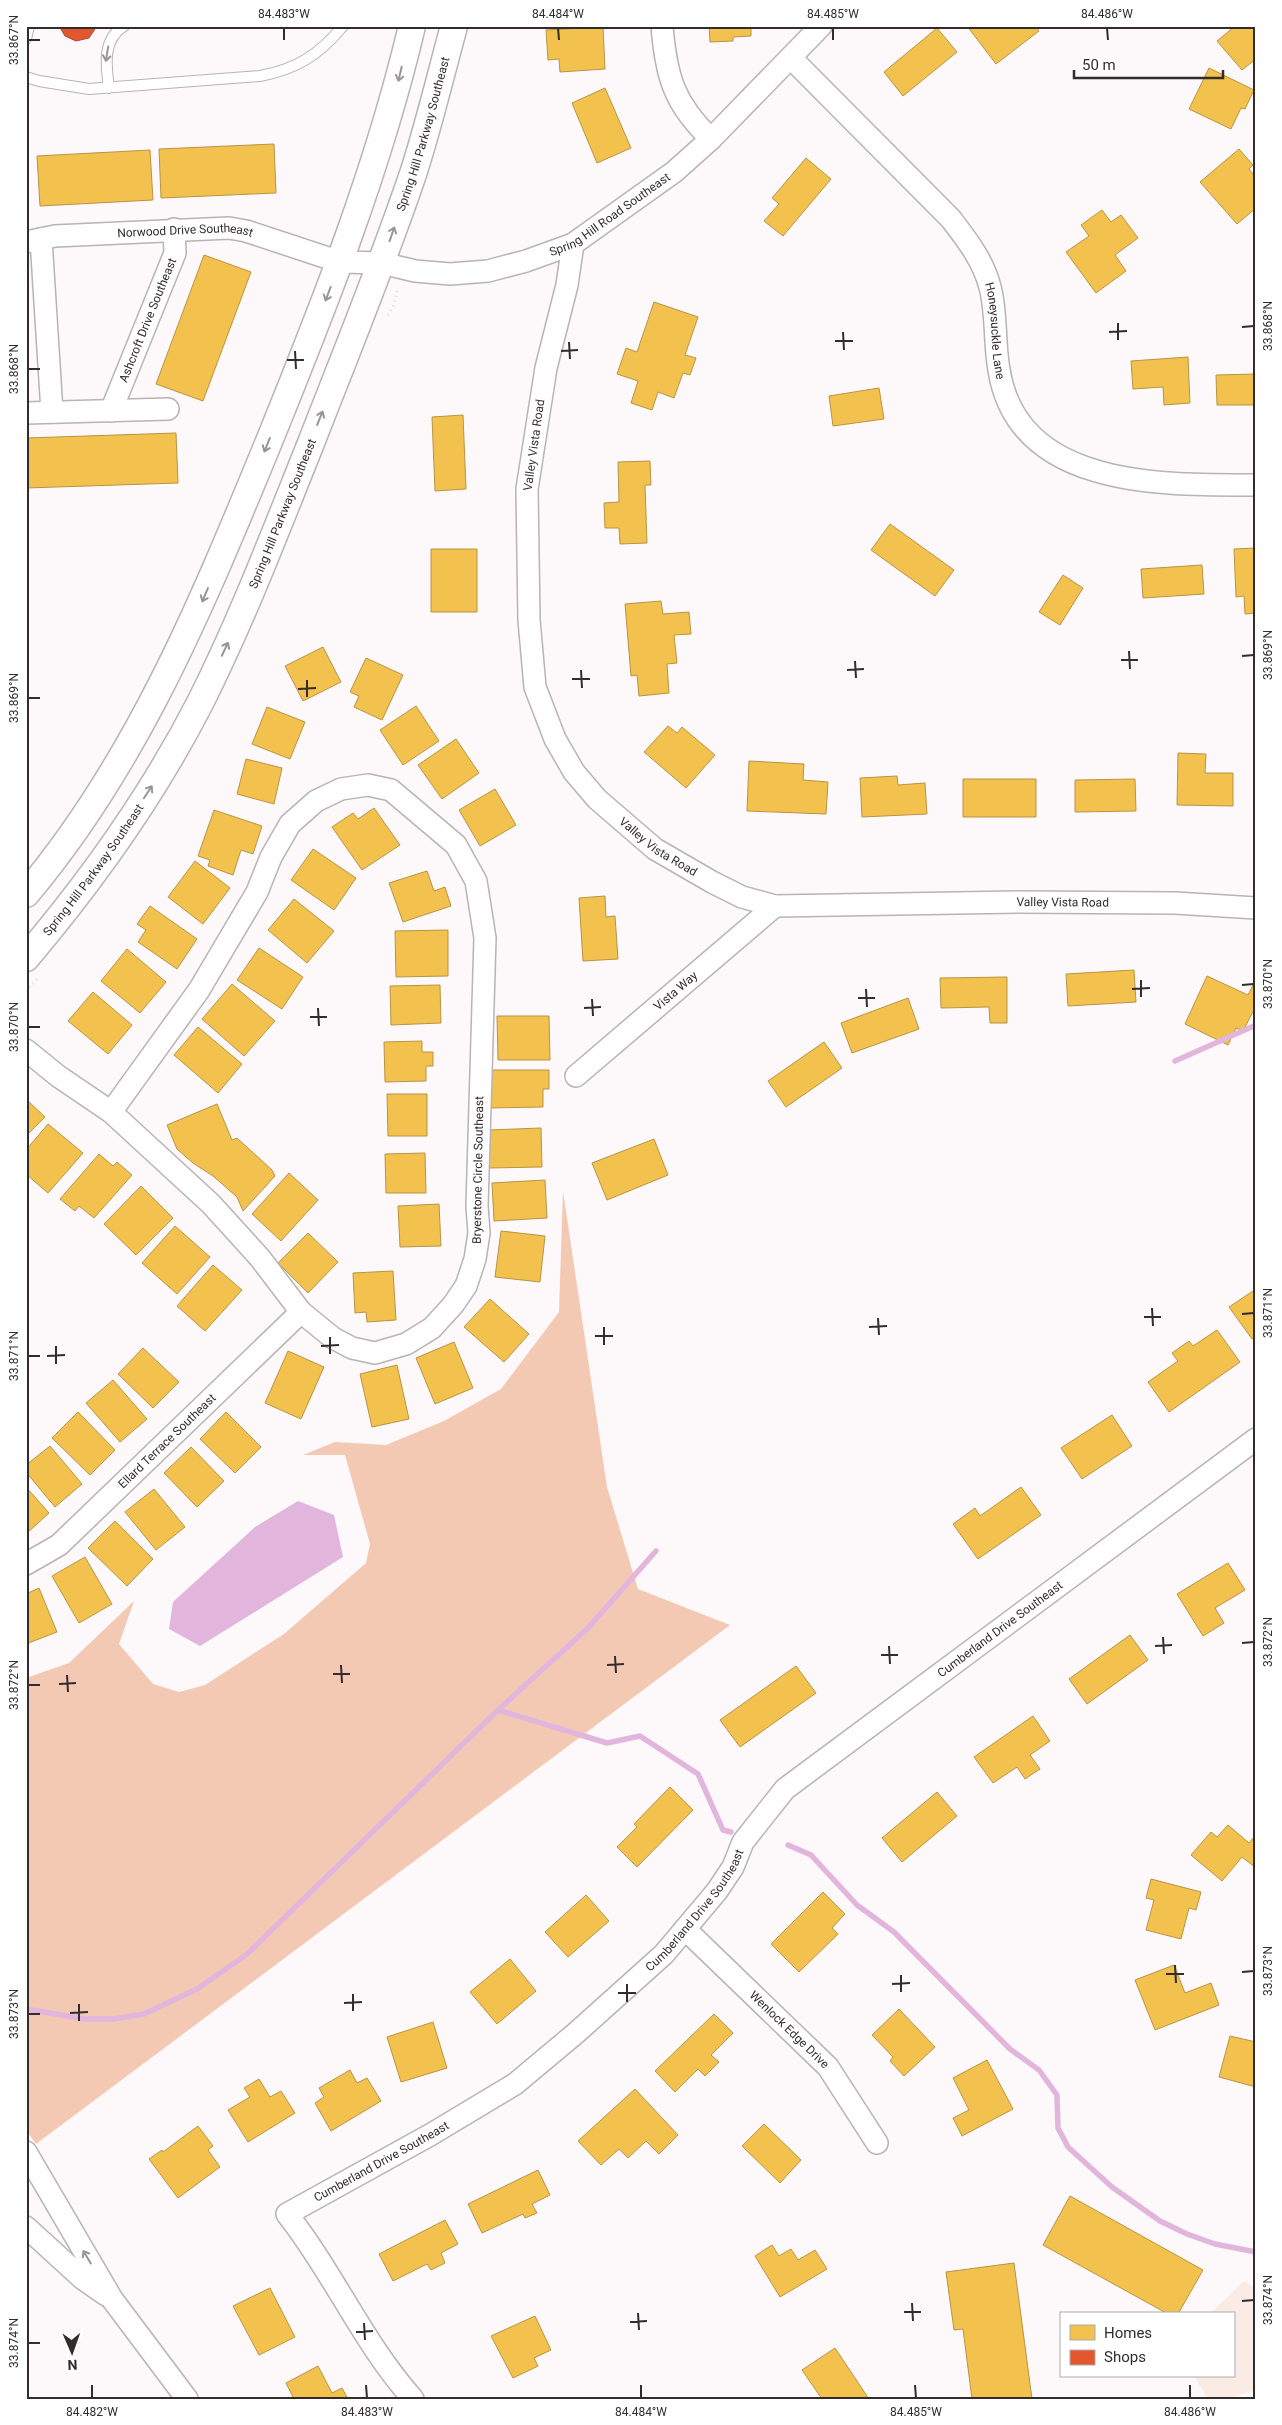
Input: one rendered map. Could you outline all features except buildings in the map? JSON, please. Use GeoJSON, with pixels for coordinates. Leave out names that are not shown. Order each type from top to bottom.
{"type":"FeatureCollection","features":[{"type":"Feature","properties":{"kind":"street"},"geometry":{"type":"LineString","coordinates":[[26,894],[43,874],[105,786],[161,689],[197,614],[340,262],[379,148],[398,85],[412,26]]}},
{"type":"Feature","properties":{"kind":"street","name":"Spring Hill Parkway Southeast"},"geometry":{"type":"LineString","coordinates":[[26,958],[66,911],[110,850],[164,766],[200,702],[234,630],[382,263],[415,169],[454,26]]}},
{"type":"Feature","properties":{"kind":"street"},"geometry":{"type":"LineString","coordinates":[[662,26],[668,71],[676,96],[684,109],[711,139]]}},
{"type":"Feature","properties":{"kind":"street","name":"Spring Hill Road Southeast"},"geometry":{"type":"LineString","coordinates":[[340,262],[382,263],[415,271],[450,274],[488,271],[526,262],[573,244],[674,172],[711,139],[822,26]]}},
{"type":"Feature","properties":{"kind":"street","name":"Honeysuckle Lane"},"geometry":{"type":"LineString","coordinates":[[791,58],[951,219],[971,245],[983,265],[991,288],[998,370],[1008,405],[1041,445],[1060,458],[1118,477],[1182,485],[1256,485]]}},
{"type":"Feature","properties":{"kind":"street","name":"Norwood Drive Southeast"},"geometry":{"type":"LineString","coordinates":[[34,240],[55,236],[174,229],[229,228],[246,231],[340,262]]}},
{"type":"Feature","properties":{"kind":"street","name":"Ashcroft Drive Southeast"},"geometry":{"type":"LineString","coordinates":[[111,411],[175,253],[174,229]]}},
{"type":"Feature","properties":{"kind":"street"},"geometry":{"type":"LineString","coordinates":[[34,240],[52,412]]}},
{"type":"Feature","properties":{"kind":"street","name":"Valley Vista Road"},"geometry":{"type":"LineString","coordinates":[[573,244],[567,285],[546,368],[526,489],[530,620],[535,688],[555,739],[574,772],[597,799],[655,849],[742,897],[776,906],[1018,902],[1175,903],[1256,908]]}},
{"type":"Feature","properties":{"kind":"street"},"geometry":{"type":"LineString","coordinates":[[26,413],[168,409]]}},
{"type":"Feature","properties":{"kind":"street","name":"Bryerstone Circle Southeast"},"geometry":{"type":"LineString","coordinates":[[368,785],[390,790],[456,844],[476,881],[485,938],[477,1206],[479,1233],[475,1259],[466,1286],[453,1306],[432,1328],[406,1344],[375,1353],[352,1348],[333,1338],[302,1312],[260,1258],[211,1204],[111,1112],[199,990],[257,892],[271,857],[290,824],[316,801],[341,789],[368,785]]}},
{"type":"Feature","properties":{"kind":"street","name":"Vista Way"},"geometry":{"type":"LineString","coordinates":[[576,1076],[776,906]]}},
{"type":"Feature","properties":{"kind":"street"},"geometry":{"type":"LineString","coordinates":[[26,1050],[58,1076],[111,1112]]}},
{"type":"Feature","properties":{"kind":"street","name":"Ellard Terrace Southeast"},"geometry":{"type":"LineString","coordinates":[[26,1564],[59,1545],[302,1312]]}},
{"type":"Feature","properties":{"kind":"street","name":"Cumberland Drive Southeast"},"geometry":{"type":"LineString","coordinates":[[413,2399],[397,2381],[338,2293],[311,2245],[287,2214],[430,2135],[515,2084],[576,2033],[664,1954],[717,1891],[733,1867],[743,1842],[785,1789],[1256,1439]]}},
{"type":"Feature","properties":{"kind":"street","name":"Wenlock Edge Drive"},"geometry":{"type":"LineString","coordinates":[[685,1929],[828,2067],[877,2143]]}},
{"type":"Feature","properties":{"kind":"street"},"geometry":{"type":"LineString","coordinates":[[26,2152],[112,2299],[187,2399]]}},
{"type":"Feature","properties":{"kind":"street"},"geometry":{"type":"LineString","coordinates":[[26,2227],[83,2279],[112,2299]]}},
{"type":"Feature","properties":{"kind":"lane"},"geometry":{"type":"LineString","coordinates":[[26,39],[29,26]]}},
{"type":"Feature","properties":{"kind":"lane"},"geometry":{"type":"LineString","coordinates":[[109,88],[106,67],[108,46],[114,34],[124,26]]}},
{"type":"Feature","properties":{"kind":"lane"},"geometry":{"type":"LineString","coordinates":[[26,77],[59,85],[89,89],[280,72],[316,55],[343,26]]}},
{"type":"Feature","properties":{"kind":"shaded area"},"geometry":{"type":"Polygon","coordinates":[[[563,1191],[607,1487],[638,1589],[730,1625],[36,2144],[26,2130],[26,1678],[69,1663],[134,1601],[119,1644],[153,1684],[179,1692],[205,1685],[284,1634],[366,1563],[370,1544],[345,1455],[303,1455],[335,1442],[386,1445],[444,1421],[501,1389],[559,1312],[563,1191]]]}},
{"type":"Feature","properties":{"kind":"shaded area"},"geometry":{"type":"Polygon","coordinates":[[[298,1501],[334,1515],[343,1557],[200,1646],[169,1629],[173,1602],[255,1527],[298,1501]]]}},
{"type":"Feature","properties":{"kind":"shaded area"},"geometry":{"type":"Polygon","coordinates":[[[1244,2281],[1256,2288],[1256,2389],[1229,2399],[1208,2399],[1195,2378],[1234,2378],[1234,2312],[1212,2312],[1244,2281]]]}},
{"type":"Feature","properties":{"kind":"waterway"},"geometry":{"type":"LineString","coordinates":[[1175,1061],[1256,1025]]}},
{"type":"Feature","properties":{"kind":"waterway"},"geometry":{"type":"LineString","coordinates":[[26,2009],[85,2019],[114,2019],[144,2014],[197,1989],[246,1955],[498,1710],[588,1628],[656,1551]]}},
{"type":"Feature","properties":{"kind":"waterway"},"geometry":{"type":"LineString","coordinates":[[498,1710],[607,1743],[640,1736],[698,1774],[723,1830],[731,1832]]}},
{"type":"Feature","properties":{"kind":"waterway"},"geometry":{"type":"LineString","coordinates":[[788,1845],[811,1855],[857,1905],[894,1932],[1010,2049],[1039,2070],[1057,2095],[1058,2128],[1068,2147],[1112,2187],[1160,2221],[1187,2234],[1215,2244],[1256,2252]]}}]}
